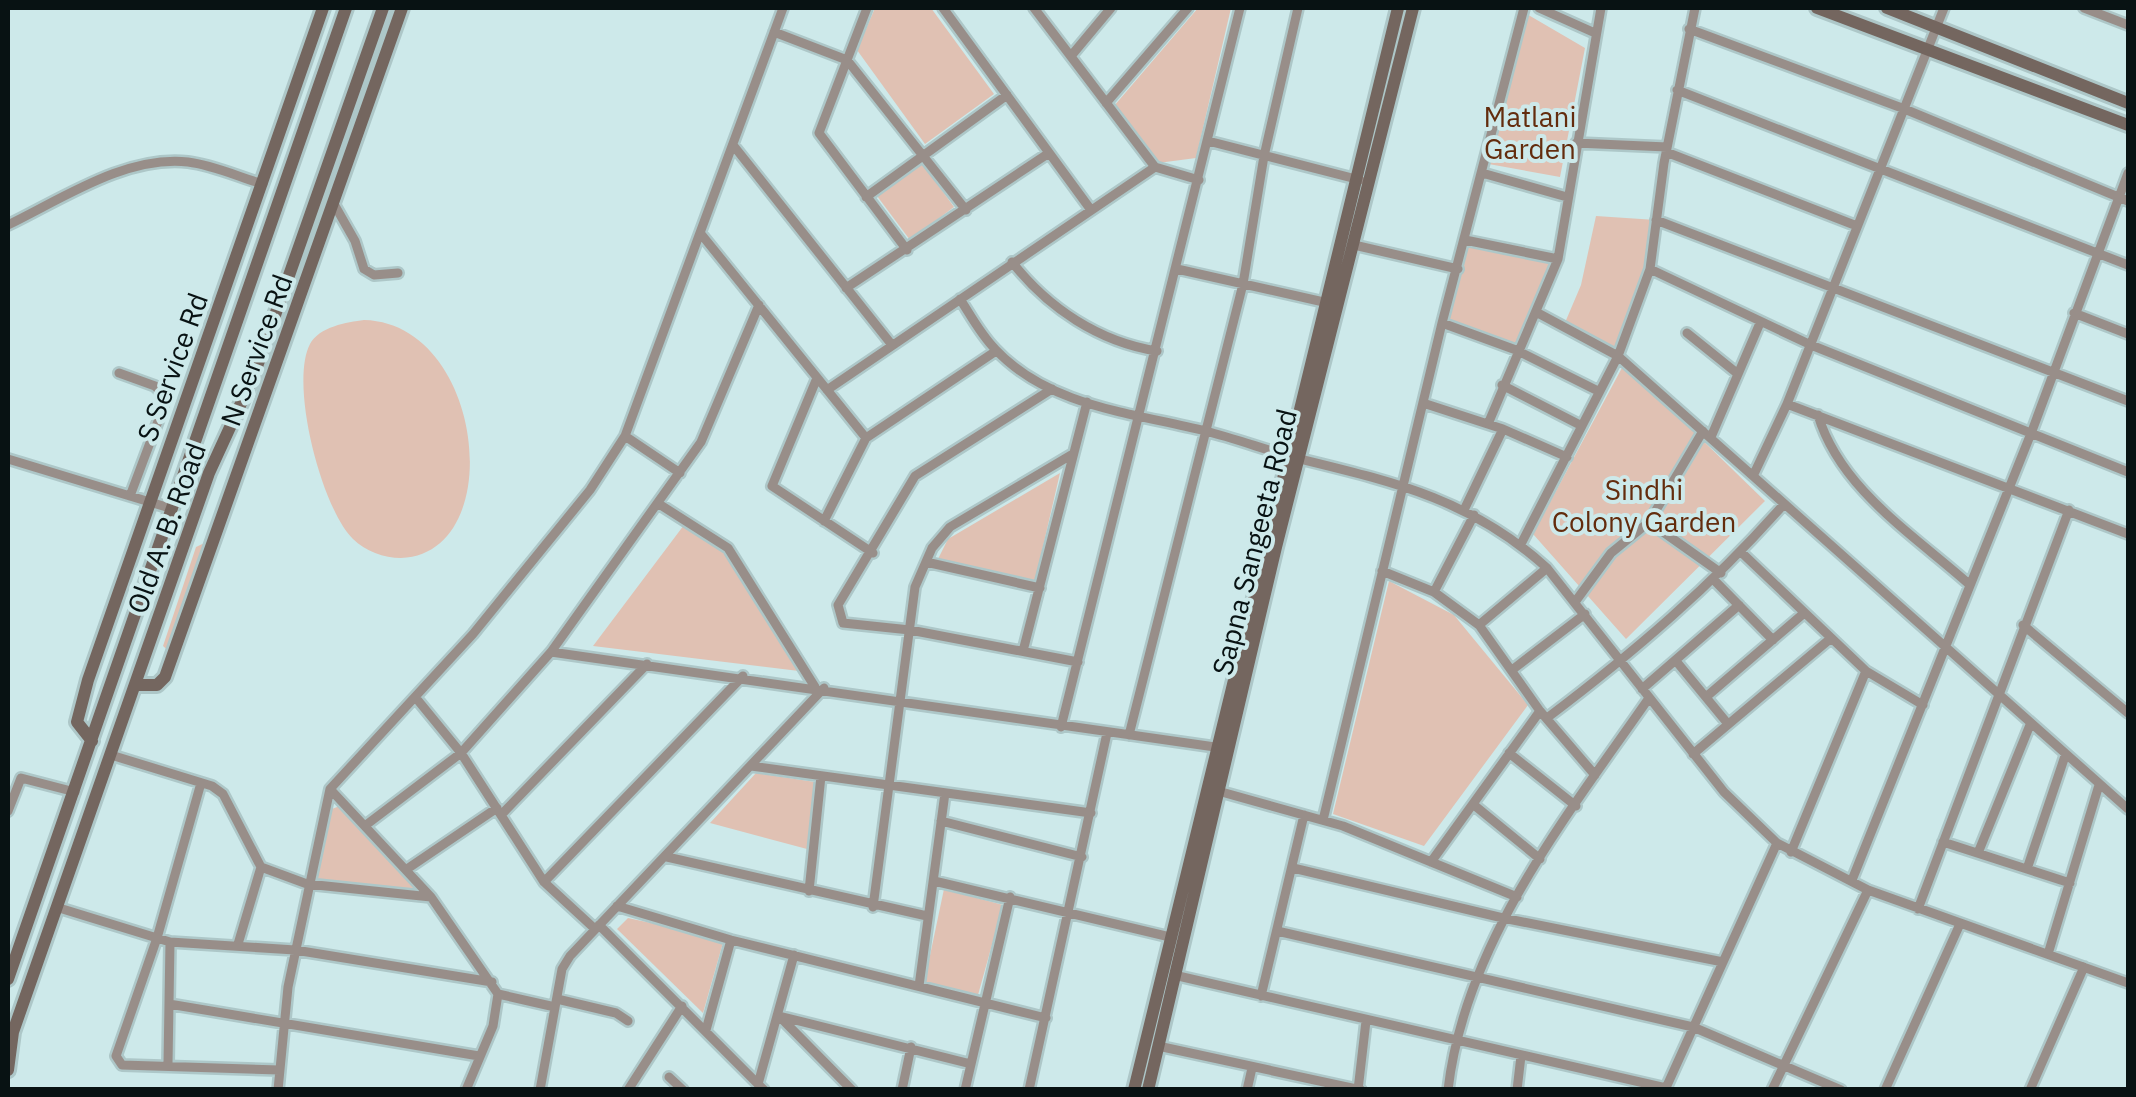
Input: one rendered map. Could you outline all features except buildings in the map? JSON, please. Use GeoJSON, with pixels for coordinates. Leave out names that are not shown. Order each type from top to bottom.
{"type":"FeatureCollection","features":[{"type":"Feature","properties":{"kind":"main road","name":"S Service Rd"},"geometry":{"type":"LineString","coordinates":[[92,740],[77,722],[322,8]]}},
{"type":"Feature","properties":{"kind":"main road","name":"Old A. B. Road"},"geometry":{"type":"LineString","coordinates":[[8,979],[346,8]]}},
{"type":"Feature","properties":{"kind":"main road","name":"N Service Rd"},"geometry":{"type":"LineString","coordinates":[[135,685],[157,685],[165,677],[402,8]]}},
{"type":"Feature","properties":{"kind":"main road","name":"Sapna Sangeeta Road"},"geometry":{"type":"LineString","coordinates":[[1294,457],[1354,244],[1398,8]]}},
{"type":"Feature","properties":{"kind":"main road","name":"Sapna Sangeeta Road"},"geometry":{"type":"LineString","coordinates":[[1134,1090],[1294,457],[1328,303],[1413,8]]}},
{"type":"Feature","properties":{"kind":"main road"},"geometry":{"type":"LineString","coordinates":[[1817,8],[2128,125]]}},
{"type":"Feature","properties":{"kind":"main road"},"geometry":{"type":"LineString","coordinates":[[1887,8],[2128,102]]}},
{"type":"Feature","properties":{"kind":"main road","name":"Old A. B. Road"},"geometry":{"type":"LineString","coordinates":[[8,1070],[13,1032],[56,907],[210,473],[254,375],[383,10]]}},
{"type":"Feature","properties":{"kind":"main road","name":"Sapna Sangeeta Road"},"geometry":{"type":"LineString","coordinates":[[1148,1090],[1218,791],[1222,748]]}},
{"type":"Feature","properties":{"kind":"street"},"geometry":{"type":"LineString","coordinates":[[278,1090],[295,950],[330,789],[416,698],[578,504],[625,436],[783,8]]}},
{"type":"Feature","properties":{"kind":"street"},"geometry":{"type":"LineString","coordinates":[[867,8],[819,133],[906,250]]}},
{"type":"Feature","properties":{"kind":"street"},"geometry":{"type":"LineString","coordinates":[[943,8],[1091,210]]}},
{"type":"Feature","properties":{"kind":"street"},"geometry":{"type":"LineString","coordinates":[[1034,8],[1155,167],[1198,180]]}},
{"type":"Feature","properties":{"kind":"street"},"geometry":{"type":"LineString","coordinates":[[1071,56],[1112,8]]}},
{"type":"Feature","properties":{"kind":"street"},"geometry":{"type":"LineString","coordinates":[[1106,103],[1188,8]]}},
{"type":"Feature","properties":{"kind":"street"},"geometry":{"type":"LineString","coordinates":[[1062,728],[1240,8]]}},
{"type":"Feature","properties":{"kind":"street"},"geometry":{"type":"LineString","coordinates":[[1128,735],[1243,284],[1264,156],[1298,8]]}},
{"type":"Feature","properties":{"kind":"street"},"geometry":{"type":"LineString","coordinates":[[1323,820],[1442,323],[1524,8]]}},
{"type":"Feature","properties":{"kind":"street"},"geometry":{"type":"LineString","coordinates":[[1539,8],[1595,33]]}},
{"type":"Feature","properties":{"kind":"street"},"geometry":{"type":"LineString","coordinates":[[1488,424],[1516,350],[1558,259],[1601,8]]}},
{"type":"Feature","properties":{"kind":"street"},"geometry":{"type":"LineString","coordinates":[[1521,544],[1618,356],[1650,269],[1666,149],[1695,8]]}},
{"type":"Feature","properties":{"kind":"street"},"geometry":{"type":"LineString","coordinates":[[1753,476],[1787,404],[1944,8]]}},
{"type":"Feature","properties":{"kind":"street"},"geometry":{"type":"LineString","coordinates":[[2084,8],[2128,26]]}},
{"type":"Feature","properties":{"kind":"street"},"geometry":{"type":"LineString","coordinates":[[1689,29],[1902,108],[2123,199]]}},
{"type":"Feature","properties":{"kind":"street"},"geometry":{"type":"LineString","coordinates":[[774,32],[847,60],[966,210]]}},
{"type":"Feature","properties":{"kind":"street"},"geometry":{"type":"LineString","coordinates":[[1677,90],[2128,265]]}},
{"type":"Feature","properties":{"kind":"street"},"geometry":{"type":"LineString","coordinates":[[866,196],[1007,95]]}},
{"type":"Feature","properties":{"kind":"street"},"geometry":{"type":"LineString","coordinates":[[1208,141],[1364,181]]}},
{"type":"Feature","properties":{"kind":"street"},"geometry":{"type":"LineString","coordinates":[[1576,143],[1666,149],[1857,226]]}},
{"type":"Feature","properties":{"kind":"street"},"geometry":{"type":"LineString","coordinates":[[733,145],[892,345]]}},
{"type":"Feature","properties":{"kind":"street"},"geometry":{"type":"LineString","coordinates":[[846,288],[1049,153]]}},
{"type":"Feature","properties":{"kind":"street"},"geometry":{"type":"LineString","coordinates":[[8,225],[122,171],[155,164],[189,162],[262,184]]}},
{"type":"Feature","properties":{"kind":"street"},"geometry":{"type":"LineString","coordinates":[[827,390],[1155,167]]}},
{"type":"Feature","properties":{"kind":"street"},"geometry":{"type":"LineString","coordinates":[[1482,172],[1567,197]]}},
{"type":"Feature","properties":{"kind":"street"},"geometry":{"type":"LineString","coordinates":[[1852,880],[2032,431],[2096,251],[2123,199],[2128,173]]}},
{"type":"Feature","properties":{"kind":"street"},"geometry":{"type":"LineString","coordinates":[[334,204],[356,241],[364,269],[374,276],[398,272]]}},
{"type":"Feature","properties":{"kind":"street"},"geometry":{"type":"LineString","coordinates":[[1656,220],[2128,401]]}},
{"type":"Feature","properties":{"kind":"street"},"geometry":{"type":"LineString","coordinates":[[701,234],[866,438]]}},
{"type":"Feature","properties":{"kind":"street"},"geometry":{"type":"LineString","coordinates":[[1465,240],[1558,259]]}},
{"type":"Feature","properties":{"kind":"street"},"geometry":{"type":"LineString","coordinates":[[1354,244],[1458,269]]}},
{"type":"Feature","properties":{"kind":"street"},"geometry":{"type":"LineString","coordinates":[[1012,262],[1038,295],[1082,323],[1132,347],[1157,351]]}},
{"type":"Feature","properties":{"kind":"street"},"geometry":{"type":"LineString","coordinates":[[1650,269],[1811,345],[2128,472]]}},
{"type":"Feature","properties":{"kind":"street"},"geometry":{"type":"LineString","coordinates":[[1177,270],[1328,303]]}},
{"type":"Feature","properties":{"kind":"street"},"geometry":{"type":"LineString","coordinates":[[960,299],[996,351],[1052,388],[1140,419],[1204,430],[1404,484],[1474,515],[1521,544],[1547,568],[1693,754],[1756,828],[1777,844],[1868,890],[2128,983]]}},
{"type":"Feature","properties":{"kind":"street"},"geometry":{"type":"LineString","coordinates":[[366,825],[461,754],[552,652],[701,442],[758,306]]}},
{"type":"Feature","properties":{"kind":"street"},"geometry":{"type":"LineString","coordinates":[[1536,312],[1618,356],[2128,809]]}},
{"type":"Feature","properties":{"kind":"street"},"geometry":{"type":"LineString","coordinates":[[2074,313],[2128,334]]}},
{"type":"Feature","properties":{"kind":"street"},"geometry":{"type":"LineString","coordinates":[[1442,323],[1516,350],[1598,391]]}},
{"type":"Feature","properties":{"kind":"street"},"geometry":{"type":"LineString","coordinates":[[1575,602],[1611,553],[1650,522],[1707,434],[1760,323]]}},
{"type":"Feature","properties":{"kind":"street"},"geometry":{"type":"LineString","coordinates":[[1687,332],[1738,374]]}},
{"type":"Feature","properties":{"kind":"street"},"geometry":{"type":"LineString","coordinates":[[824,521],[866,438],[996,351]]}},
{"type":"Feature","properties":{"kind":"street"},"geometry":{"type":"LineString","coordinates":[[118,373],[154,386],[163,394],[162,408],[130,496]]}},
{"type":"Feature","properties":{"kind":"street"},"geometry":{"type":"LineString","coordinates":[[817,378],[772,486],[872,554]]}},
{"type":"Feature","properties":{"kind":"street"},"geometry":{"type":"LineString","coordinates":[[1502,384],[1582,426]]}},
{"type":"Feature","properties":{"kind":"street"},"geometry":{"type":"LineString","coordinates":[[1052,388],[924,467],[838,605],[843,623],[910,630],[1078,662]]}},
{"type":"Feature","properties":{"kind":"street"},"geometry":{"type":"LineString","coordinates":[[1023,651],[1086,402]]}},
{"type":"Feature","properties":{"kind":"street"},"geometry":{"type":"LineString","coordinates":[[1423,403],[1504,429],[1567,457]]}},
{"type":"Feature","properties":{"kind":"street"},"geometry":{"type":"LineString","coordinates":[[1787,404],[2128,534]]}},
{"type":"Feature","properties":{"kind":"street"},"geometry":{"type":"LineString","coordinates":[[1818,414],[1826,442],[1850,478],[1970,585]]}},
{"type":"Feature","properties":{"kind":"street"},"geometry":{"type":"LineString","coordinates":[[1464,510],[1504,429]]}},
{"type":"Feature","properties":{"kind":"street"},"geometry":{"type":"LineString","coordinates":[[625,436],[680,473]]}},
{"type":"Feature","properties":{"kind":"street"},"geometry":{"type":"LineString","coordinates":[[873,907],[916,587],[926,562],[950,528],[1071,455]]}},
{"type":"Feature","properties":{"kind":"street"},"geometry":{"type":"LineString","coordinates":[[8,459],[173,510]]}},
{"type":"Feature","properties":{"kind":"street"},"geometry":{"type":"LineString","coordinates":[[658,504],[728,548],[820,688]]}},
{"type":"Feature","properties":{"kind":"street"},"geometry":{"type":"LineString","coordinates":[[1431,862],[1509,753],[1544,714],[1620,662],[1717,577],[1784,504]]}},
{"type":"Feature","properties":{"kind":"street"},"geometry":{"type":"LineString","coordinates":[[1918,909],[2069,510]]}},
{"type":"Feature","properties":{"kind":"street"},"geometry":{"type":"LineString","coordinates":[[1434,592],[1474,515]]}},
{"type":"Feature","properties":{"kind":"street"},"geometry":{"type":"LineString","coordinates":[[1650,522],[1717,577],[1773,640]]}},
{"type":"Feature","properties":{"kind":"street"},"geometry":{"type":"LineString","coordinates":[[1741,552],[1866,670],[1923,705]]}},
{"type":"Feature","properties":{"kind":"street"},"geometry":{"type":"LineString","coordinates":[[926,562],[1040,588]]}},
{"type":"Feature","properties":{"kind":"street"},"geometry":{"type":"LineString","coordinates":[[1480,625],[1547,568]]}},
{"type":"Feature","properties":{"kind":"street"},"geometry":{"type":"LineString","coordinates":[[1382,571],[1434,592],[1480,625],[1544,714],[1595,775]]}},
{"type":"Feature","properties":{"kind":"street"},"geometry":{"type":"LineString","coordinates":[[1448,1090],[1457,1042],[1503,918],[1646,694],[1676,660],[1739,606]]}},
{"type":"Feature","properties":{"kind":"street"},"geometry":{"type":"LineString","coordinates":[[1512,670],[1584,614]]}},
{"type":"Feature","properties":{"kind":"street"},"geometry":{"type":"LineString","coordinates":[[1706,697],[1803,614]]}},
{"type":"Feature","properties":{"kind":"street"},"geometry":{"type":"LineString","coordinates":[[2023,625],[2128,711]]}},
{"type":"Feature","properties":{"kind":"street"},"geometry":{"type":"LineString","coordinates":[[1693,754],[1830,638]]}},
{"type":"Feature","properties":{"kind":"street"},"geometry":{"type":"LineString","coordinates":[[552,652],[743,676],[900,704],[1222,748]]}},
{"type":"Feature","properties":{"kind":"street"},"geometry":{"type":"LineString","coordinates":[[1676,660],[1728,724]]}},
{"type":"Feature","properties":{"kind":"street"},"geometry":{"type":"LineString","coordinates":[[407,869],[499,811],[647,664]]}},
{"type":"Feature","properties":{"kind":"street"},"geometry":{"type":"LineString","coordinates":[[1791,852],[1866,670]]}},
{"type":"Feature","properties":{"kind":"street"},"geometry":{"type":"LineString","coordinates":[[544,882],[743,676]]}},
{"type":"Feature","properties":{"kind":"street"},"geometry":{"type":"LineString","coordinates":[[540,1090],[562,970],[616,906],[752,766],[820,688]]}},
{"type":"Feature","properties":{"kind":"street"},"geometry":{"type":"LineString","coordinates":[[416,698],[461,754],[544,882],[682,1006],[758,1085]]}},
{"type":"Feature","properties":{"kind":"street"},"geometry":{"type":"LineString","coordinates":[[1978,854],[2030,725]]}},
{"type":"Feature","properties":{"kind":"street"},"geometry":{"type":"LineString","coordinates":[[1028,1090],[1108,732]]}},
{"type":"Feature","properties":{"kind":"street"},"geometry":{"type":"LineString","coordinates":[[1509,753],[1576,806]]}},
{"type":"Feature","properties":{"kind":"street"},"geometry":{"type":"LineString","coordinates":[[110,755],[201,783],[231,804],[260,867],[238,944]]}},
{"type":"Feature","properties":{"kind":"street"},"geometry":{"type":"LineString","coordinates":[[2027,869],[2065,756]]}},
{"type":"Feature","properties":{"kind":"street"},"geometry":{"type":"LineString","coordinates":[[752,766],[886,788],[1091,813]]}},
{"type":"Feature","properties":{"kind":"street"},"geometry":{"type":"LineString","coordinates":[[809,891],[820,776]]}},
{"type":"Feature","properties":{"kind":"street"},"geometry":{"type":"LineString","coordinates":[[8,812],[10,794],[22,778],[75,792]]}},
{"type":"Feature","properties":{"kind":"street"},"geometry":{"type":"LineString","coordinates":[[201,783],[157,938],[116,1056],[122,1065],[280,1070]]}},
{"type":"Feature","properties":{"kind":"street"},"geometry":{"type":"LineString","coordinates":[[2048,954],[2099,785]]}},
{"type":"Feature","properties":{"kind":"street"},"geometry":{"type":"LineString","coordinates":[[330,789],[431,898],[498,994],[493,1026],[466,1090]]}},
{"type":"Feature","properties":{"kind":"street"},"geometry":{"type":"LineString","coordinates":[[1218,791],[1323,820],[1517,897]]}},
{"type":"Feature","properties":{"kind":"street"},"geometry":{"type":"LineString","coordinates":[[918,986],[946,793]]}},
{"type":"Feature","properties":{"kind":"street"},"geometry":{"type":"LineString","coordinates":[[1474,805],[1540,859]]}},
{"type":"Feature","properties":{"kind":"street"},"geometry":{"type":"LineString","coordinates":[[1261,996],[1304,815]]}},
{"type":"Feature","properties":{"kind":"street"},"geometry":{"type":"LineString","coordinates":[[941,821],[1082,857]]}},
{"type":"Feature","properties":{"kind":"street"},"geometry":{"type":"LineString","coordinates":[[1943,842],[2070,883]]}},
{"type":"Feature","properties":{"kind":"street"},"geometry":{"type":"LineString","coordinates":[[1174,976],[1665,1089],[1777,844]]}},
{"type":"Feature","properties":{"kind":"street"},"geometry":{"type":"LineString","coordinates":[[666,857],[873,907],[928,916]]}},
{"type":"Feature","properties":{"kind":"street"},"geometry":{"type":"LineString","coordinates":[[260,867],[307,884],[431,898]]}},
{"type":"Feature","properties":{"kind":"street"},"geometry":{"type":"LineString","coordinates":[[1293,868],[1503,918],[1723,962]]}},
{"type":"Feature","properties":{"kind":"street"},"geometry":{"type":"LineString","coordinates":[[934,880],[1170,937]]}},
{"type":"Feature","properties":{"kind":"street"},"geometry":{"type":"LineString","coordinates":[[1772,1090],[1868,890]]}},
{"type":"Feature","properties":{"kind":"street"},"geometry":{"type":"LineString","coordinates":[[965,1090],[1010,898]]}},
{"type":"Feature","properties":{"kind":"street"},"geometry":{"type":"LineString","coordinates":[[616,906],[731,940],[984,999],[1046,1018]]}},
{"type":"Feature","properties":{"kind":"street"},"geometry":{"type":"LineString","coordinates":[[56,907],[170,942],[295,950],[492,982]]}},
{"type":"Feature","properties":{"kind":"street"},"geometry":{"type":"LineString","coordinates":[[1885,1090],[1960,924]]}},
{"type":"Feature","properties":{"kind":"street"},"geometry":{"type":"LineString","coordinates":[[1277,931],[1693,1027],[1840,1090]]}},
{"type":"Feature","properties":{"kind":"street"},"geometry":{"type":"LineString","coordinates":[[706,1030],[731,940]]}},
{"type":"Feature","properties":{"kind":"street"},"geometry":{"type":"LineString","coordinates":[[168,1064],[170,942]]}},
{"type":"Feature","properties":{"kind":"street"},"geometry":{"type":"LineString","coordinates":[[758,1085],[794,955]]}},
{"type":"Feature","properties":{"kind":"street"},"geometry":{"type":"LineString","coordinates":[[2030,1090],[2084,967]]}},
{"type":"Feature","properties":{"kind":"street"},"geometry":{"type":"LineString","coordinates":[[498,994],[616,1012],[628,1022]]}},
{"type":"Feature","properties":{"kind":"street"},"geometry":{"type":"LineString","coordinates":[[169,1004],[284,1020],[479,1056]]}},
{"type":"Feature","properties":{"kind":"street"},"geometry":{"type":"LineString","coordinates":[[628,1090],[682,1006]]}},
{"type":"Feature","properties":{"kind":"street"},"geometry":{"type":"LineString","coordinates":[[779,1016],[971,1064]]}},
{"type":"Feature","properties":{"kind":"street"},"geometry":{"type":"LineString","coordinates":[[779,1016],[852,1090]]}},
{"type":"Feature","properties":{"kind":"street"},"geometry":{"type":"LineString","coordinates":[[1158,1046],[1359,1089],[1366,1020]]}},
{"type":"Feature","properties":{"kind":"street"},"geometry":{"type":"LineString","coordinates":[[902,1090],[911,1047]]}},
{"type":"Feature","properties":{"kind":"street"},"geometry":{"type":"LineString","coordinates":[[1517,1090],[1522,1056]]}},
{"type":"Feature","properties":{"kind":"street"},"geometry":{"type":"LineString","coordinates":[[1248,1090],[1252,1068]]}},
{"type":"Feature","properties":{"kind":"street"},"geometry":{"type":"LineString","coordinates":[[669,1077],[683,1090]]}},
{"type":"Feature","properties":{"kind":"street"},"geometry":{"type":"LineString","coordinates":[[744,1090],[758,1085]]}},
{"type":"Feature","properties":{"kind":"green space"},"geometry":{"type":"Polygon","coordinates":[[[875,8],[931,8],[994,94],[925,144],[857,50],[875,8]]]}},
{"type":"Feature","properties":{"kind":"green space"},"geometry":{"type":"Polygon","coordinates":[[[1198,8],[1231,8],[1196,158],[1158,163],[1114,106],[1198,8]]]}},
{"type":"Feature","properties":{"kind":"green space","name":"Matlani Garden"},"geometry":{"type":"Polygon","coordinates":[[[1525,13],[1585,48],[1560,177],[1483,163],[1525,13]]]}},
{"type":"Feature","properties":{"kind":"green space"},"geometry":{"type":"Polygon","coordinates":[[[922,163],[954,207],[910,240],[877,196],[922,163]]]}},
{"type":"Feature","properties":{"kind":"green space"},"geometry":{"type":"Polygon","coordinates":[[[1596,216],[1656,220],[1650,269],[1618,356],[1564,325],[1581,285],[1596,216]]]}},
{"type":"Feature","properties":{"kind":"green space"},"geometry":{"type":"Polygon","coordinates":[[[1465,240],[1558,259],[1516,350],[1442,323],[1465,240]]]}},
{"type":"Feature","properties":{"kind":"green space"},"geometry":{"type":"Polygon","coordinates":[[[364,320],[405,331],[436,358],[457,396],[468,439],[469,482],[458,520],[435,547],[401,558],[363,547],[341,524],[320,475],[306,415],[305,363],[310,344],[327,329],[364,320]]]}},
{"type":"Feature","properties":{"kind":"green space","name":"Sindhi Colony Garden"},"geometry":{"type":"Polygon","coordinates":[[[1624,364],[1765,501],[1626,639],[1533,534],[1624,364]]]}},
{"type":"Feature","properties":{"kind":"green space"},"geometry":{"type":"Polygon","coordinates":[[[1060,473],[1035,581],[938,559],[948,539],[1060,473]]]}},
{"type":"Feature","properties":{"kind":"green space"},"geometry":{"type":"Polygon","coordinates":[[[684,525],[725,548],[799,671],[593,646],[684,525]]]}},
{"type":"Feature","properties":{"kind":"green space"},"geometry":{"type":"Polygon","coordinates":[[[215,538],[173,655],[163,646],[196,547],[215,538]]]}},
{"type":"Feature","properties":{"kind":"green space"},"geometry":{"type":"Polygon","coordinates":[[[1389,581],[1454,615],[1528,705],[1424,846],[1333,814],[1389,581]]]}},
{"type":"Feature","properties":{"kind":"green space"},"geometry":{"type":"Polygon","coordinates":[[[756,773],[815,782],[807,849],[710,823],[756,773]]]}},
{"type":"Feature","properties":{"kind":"green space"},"geometry":{"type":"Polygon","coordinates":[[[345,804],[431,897],[307,884],[324,812],[345,804]]]}},
{"type":"Feature","properties":{"kind":"green space"},"geometry":{"type":"Polygon","coordinates":[[[944,889],[1003,905],[978,995],[924,984],[944,889]]]}},
{"type":"Feature","properties":{"kind":"green space"},"geometry":{"type":"Polygon","coordinates":[[[628,918],[724,939],[703,1013],[617,929],[628,918]]]}}]}
